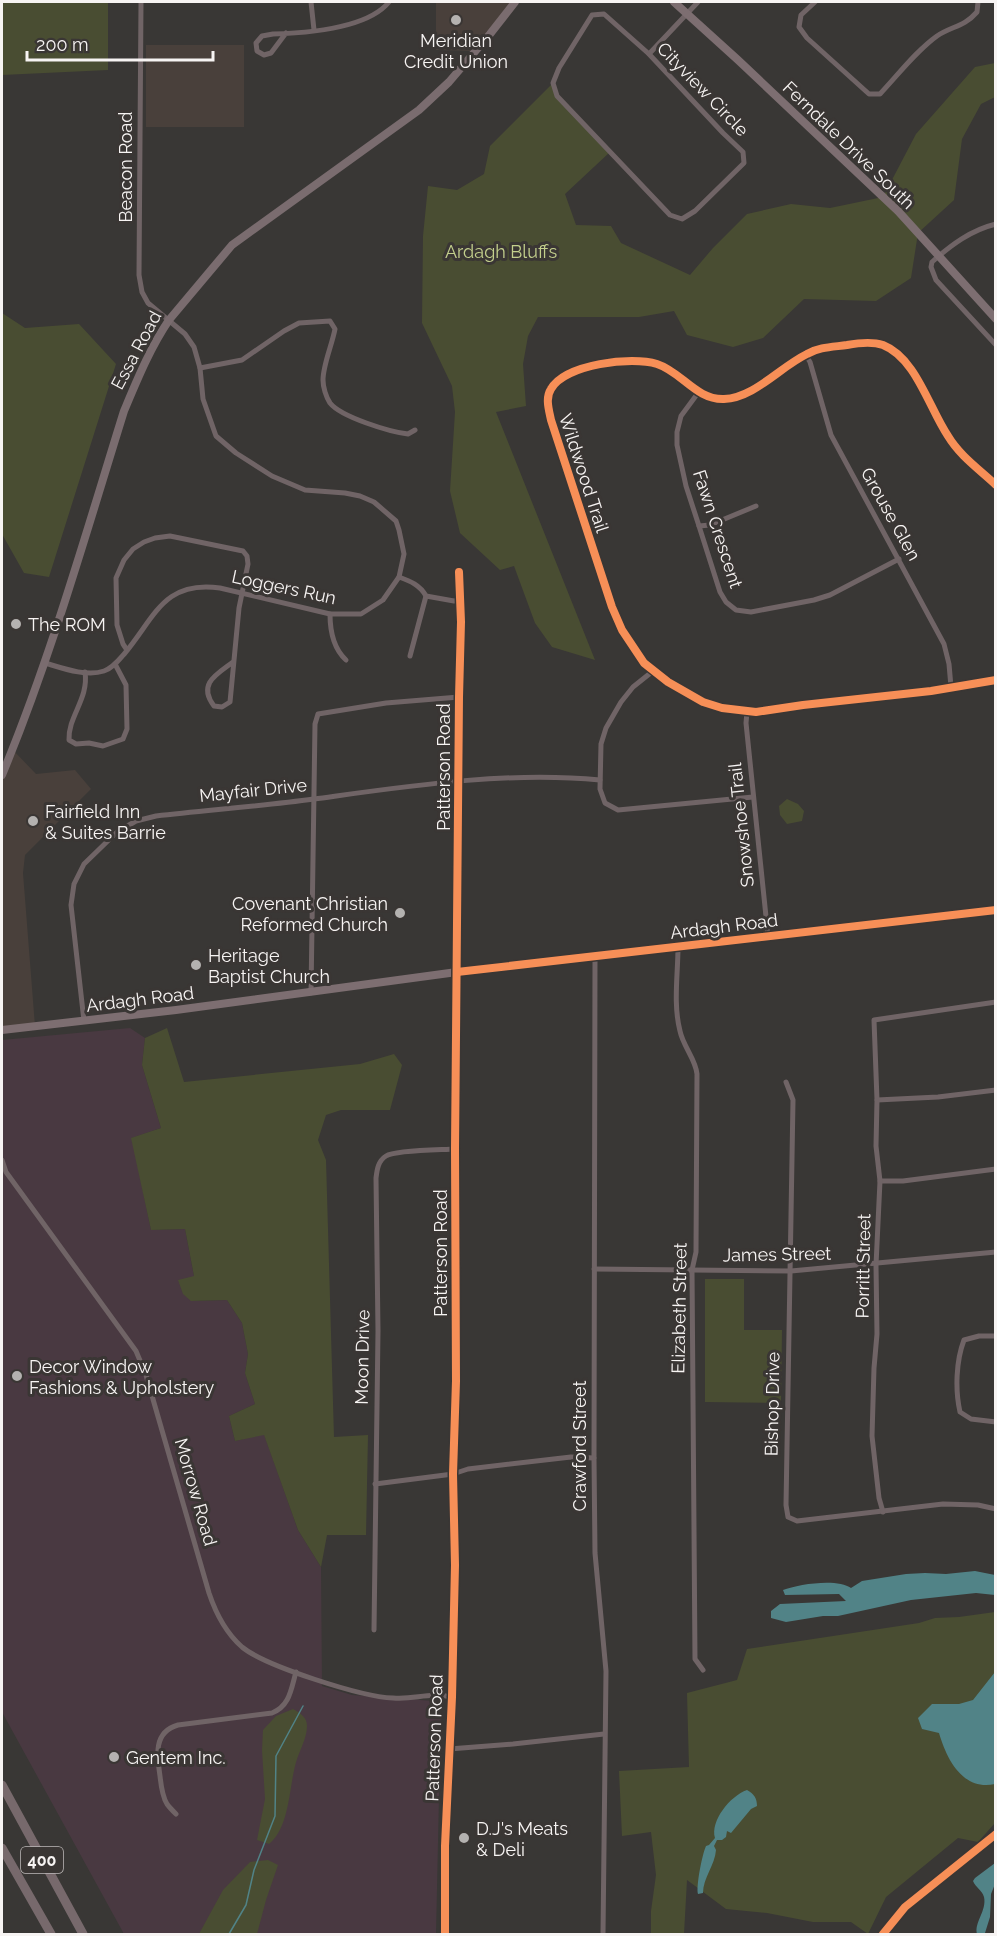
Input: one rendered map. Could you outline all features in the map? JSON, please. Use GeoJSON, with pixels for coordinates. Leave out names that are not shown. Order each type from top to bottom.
{"type":"FeatureCollection","features":[{"type":"Feature","properties":{"kind":"highway","name":"400"},"geometry":{"type":"LineString","coordinates":[[2,1785],[83,1935]]}},
{"type":"Feature","properties":{"kind":"highway","name":"400"},"geometry":{"type":"LineString","coordinates":[[2,1848],[51,1935]]}},
{"type":"Feature","properties":{"kind":"main road","name":"Essa Road"},"geometry":{"type":"LineString","coordinates":[[2,775],[45,663],[124,411],[161,332],[232,245],[419,110],[462,67],[515,2]]}},
{"type":"Feature","properties":{"kind":"street","name":"Beacon Road"},"geometry":{"type":"LineString","coordinates":[[141,2],[139,275],[142,292],[148,303],[169,320]]}},
{"type":"Feature","properties":{"kind":"street"},"geometry":{"type":"LineString","coordinates":[[311,2],[314,30]]}},
{"type":"Feature","properties":{"kind":"street"},"geometry":{"type":"LineString","coordinates":[[286,33],[271,53],[264,55],[257,51],[256,43],[262,36],[353,24],[380,10],[389,2]]}},
{"type":"Feature","properties":{"kind":"street","name":"Ferndale Drive South"},"geometry":{"type":"LineString","coordinates":[[674,2],[890,204],[996,319]]}},
{"type":"Feature","properties":{"kind":"street"},"geometry":{"type":"LineString","coordinates":[[649,54],[698,2]]}},
{"type":"Feature","properties":{"kind":"street"},"geometry":{"type":"LineString","coordinates":[[815,2],[801,15],[799,27],[807,39],[869,94],[880,94],[924,47],[938,36],[969,22],[977,12],[978,2]]}},
{"type":"Feature","properties":{"kind":"street","name":"Cityview Circle"},"geometry":{"type":"LineString","coordinates":[[604,14],[649,54],[743,152],[744,163],[695,211],[682,219],[670,215],[557,96],[553,83],[559,68],[592,15],[604,14]]}},
{"type":"Feature","properties":{"kind":"street"},"geometry":{"type":"LineString","coordinates":[[996,224],[964,236],[932,262],[933,275],[996,345]]}},
{"type":"Feature","properties":{"kind":"street","name":"Loggers Run"},"geometry":{"type":"LineString","coordinates":[[115,664],[162,603],[178,592],[204,586],[330,614],[361,614],[383,600],[399,577],[404,554],[396,521],[374,502],[360,496],[305,490],[272,476],[236,453],[216,436],[203,399],[200,368],[194,347],[190,340],[169,320]]}},
{"type":"Feature","properties":{"kind":"street"},"geometry":{"type":"LineString","coordinates":[[200,368],[242,360],[299,323],[330,321],[335,329],[323,379],[325,392],[331,404],[348,415],[393,432],[408,434],[415,430]]}},
{"type":"Feature","properties":{"kind":"street","name":"Wildwood Trail"},"geometry":{"type":"LineString","coordinates":[[996,484],[960,453],[947,436],[909,367],[897,353],[881,345],[861,342],[817,349],[805,354],[740,398],[722,400],[698,393],[676,373],[658,364],[640,360],[620,361],[563,376],[550,389],[547,404],[612,607],[622,630],[644,663],[668,682],[702,702],[722,708],[756,712],[931,691],[996,680]]}},
{"type":"Feature","properties":{"kind":"street","name":"Grouse Glen"},"geometry":{"type":"LineString","coordinates":[[805,354],[810,362],[831,435],[944,644],[951,687]]}},
{"type":"Feature","properties":{"kind":"street","name":"Fawn Crescent"},"geometry":{"type":"LineString","coordinates":[[698,393],[681,416],[677,445],[686,486],[720,592],[726,602],[736,610],[751,612],[814,600],[830,595],[899,559]]}},
{"type":"Feature","properties":{"kind":"street"},"geometry":{"type":"LineString","coordinates":[[699,526],[710,525],[756,506]]}},
{"type":"Feature","properties":{"kind":"street"},"geometry":{"type":"LineString","coordinates":[[128,650],[123,644],[117,625],[116,578],[124,560],[134,549],[155,538],[170,536],[243,551],[247,556],[248,564],[238,608],[230,702],[222,707],[214,706],[209,699],[208,688],[211,678],[233,662]]}},
{"type":"Feature","properties":{"kind":"street","name":"Patterson Road"},"geometry":{"type":"LineString","coordinates":[[445,1935],[445,1846],[455,1565],[453,1474],[456,1381],[455,1149],[461,622],[459,572]]}},
{"type":"Feature","properties":{"kind":"street"},"geometry":{"type":"LineString","coordinates":[[399,577],[417,585],[426,596],[410,656]]}},
{"type":"Feature","properties":{"kind":"street"},"geometry":{"type":"LineString","coordinates":[[426,596],[460,600]]}},
{"type":"Feature","properties":{"kind":"street"},"geometry":{"type":"LineString","coordinates":[[330,614],[330,632],[341,656],[346,660]]}},
{"type":"Feature","properties":{"kind":"street"},"geometry":{"type":"LineString","coordinates":[[45,663],[85,672],[103,671],[115,664],[126,684],[127,729],[123,739],[103,746],[89,743],[76,744],[69,740],[68,732],[87,683],[85,672]]}},
{"type":"Feature","properties":{"kind":"street"},"geometry":{"type":"LineString","coordinates":[[653,671],[633,687],[606,728],[601,744],[600,780],[600,789],[605,803],[618,810],[753,797]]}},
{"type":"Feature","properties":{"kind":"street"},"geometry":{"type":"LineString","coordinates":[[311,993],[315,724],[318,714],[386,703],[459,698]]}},
{"type":"Feature","properties":{"kind":"street","name":"Snowshoe Trail"},"geometry":{"type":"LineString","coordinates":[[747,712],[746,723],[768,936]]}},
{"type":"Feature","properties":{"kind":"street","name":"Mayfair Drive"},"geometry":{"type":"LineString","coordinates":[[84,1021],[71,905],[74,884],[84,864],[117,832],[136,821],[156,816],[458,781],[576,777],[600,780]]}},
{"type":"Feature","properties":{"kind":"street","name":"Ardagh Road"},"geometry":{"type":"LineString","coordinates":[[2,1030],[311,993],[457,972],[996,910]]}},
{"type":"Feature","properties":{"kind":"street","name":"Elizabeth Street"},"geometry":{"type":"LineString","coordinates":[[678,947],[679,1026],[682,1041],[697,1073],[696,1252],[692,1270],[695,1659],[703,1670]]}},
{"type":"Feature","properties":{"kind":"street","name":"Crawford Street"},"geometry":{"type":"LineString","coordinates":[[596,957],[594,1458],[595,1553],[606,1671],[603,1935]]}},
{"type":"Feature","properties":{"kind":"street","name":"Porritt Street"},"geometry":{"type":"LineString","coordinates":[[883,1512],[879,1498],[872,1436],[880,1181],[876,1146],[874,1020],[996,1002]]}},
{"type":"Feature","properties":{"kind":"street","name":"Bishop Drive"},"geometry":{"type":"LineString","coordinates":[[786,1082],[793,1100],[791,1271],[788,1298],[786,1505],[788,1517],[798,1521],[943,1504],[978,1505],[996,1509]]}},
{"type":"Feature","properties":{"kind":"street"},"geometry":{"type":"LineString","coordinates":[[877,1100],[938,1097],[996,1090]]}},
{"type":"Feature","properties":{"kind":"street","name":"Moon Drive"},"geometry":{"type":"LineString","coordinates":[[374,1630],[378,1331],[376,1178],[378,1165],[386,1156],[455,1149]]}},
{"type":"Feature","properties":{"kind":"street","name":"Morrow Road"},"geometry":{"type":"LineString","coordinates":[[2,1160],[6,1172],[136,1352],[146,1375],[216,1612],[227,1630],[243,1648],[263,1660],[375,1696],[395,1699],[436,1694],[452,1697]]}},
{"type":"Feature","properties":{"kind":"street"},"geometry":{"type":"LineString","coordinates":[[880,1181],[903,1181],[996,1169]]}},
{"type":"Feature","properties":{"kind":"street","name":"James Street"},"geometry":{"type":"LineString","coordinates":[[594,1269],[791,1271],[876,1265],[996,1252]]}},
{"type":"Feature","properties":{"kind":"street"},"geometry":{"type":"LineString","coordinates":[[996,1336],[979,1336],[964,1340],[960,1352],[957,1399],[960,1412],[971,1419],[996,1422]]}},
{"type":"Feature","properties":{"kind":"street"},"geometry":{"type":"LineString","coordinates":[[375,1484],[571,1457],[594,1458]]}},
{"type":"Feature","properties":{"kind":"street"},"geometry":{"type":"LineString","coordinates":[[176,1814],[167,1804],[163,1794],[157,1751],[164,1734],[178,1725],[272,1713],[280,1710],[288,1700],[296,1672]]}},
{"type":"Feature","properties":{"kind":"street"},"geometry":{"type":"LineString","coordinates":[[448,1749],[604,1734]]}},
{"type":"Feature","properties":{"kind":"street"},"geometry":{"type":"LineString","coordinates":[[883,1935],[904,1907],[996,1834]]}},
{"type":"Feature","properties":{"kind":"shaded area"},"geometry":{"type":"Polygon","coordinates":[[[436,2],[515,2],[476,51],[436,50],[436,2]]]}},
{"type":"Feature","properties":{"kind":"shaded area"},"geometry":{"type":"Polygon","coordinates":[[[146,45],[244,45],[244,127],[146,127],[146,45]]]}},
{"type":"Feature","properties":{"kind":"shaded area"},"geometry":{"type":"Polygon","coordinates":[[[12,749],[36,774],[75,770],[91,789],[25,855],[23,873],[35,1026],[2,1030],[2,775],[12,749]]]}},
{"type":"Feature","properties":{"kind":"shaded area"},"geometry":{"type":"Polygon","coordinates":[[[130,1028],[145,1038],[142,1065],[161,1128],[132,1138],[151,1230],[185,1229],[194,1276],[191,1301],[227,1300],[242,1323],[248,1354],[245,1373],[255,1404],[229,1416],[235,1441],[264,1434],[298,1530],[321,1567],[322,1686],[352,1695],[434,1701],[441,1705],[436,1934],[124,1934],[2,1712],[2,1040],[130,1028]]]}},
{"type":"Feature","properties":{"kind":"green space"},"geometry":{"type":"Polygon","coordinates":[[[2,2],[108,2],[108,70],[2,75],[2,2]]]}},
{"type":"Feature","properties":{"kind":"green space","name":"Ardagh Bluffs"},"geometry":{"type":"Polygon","coordinates":[[[995,63],[995,97],[981,104],[962,139],[954,200],[918,233],[911,278],[876,301],[804,299],[763,338],[733,347],[687,335],[674,311],[639,317],[538,317],[528,336],[523,364],[526,406],[496,412],[595,660],[552,647],[535,623],[514,566],[500,570],[460,533],[450,491],[455,412],[452,386],[422,323],[423,236],[428,186],[457,190],[484,174],[490,146],[553,83],[557,96],[610,152],[565,194],[576,225],[611,226],[621,243],[690,275],[747,214],[791,204],[830,208],[883,197],[916,134],[975,67],[995,63]]]}},
{"type":"Feature","properties":{"kind":"green space"},"geometry":{"type":"Polygon","coordinates":[[[2,313],[25,328],[79,324],[116,364],[49,577],[24,573],[2,534],[2,313]]]}},
{"type":"Feature","properties":{"kind":"green space"},"geometry":{"type":"Polygon","coordinates":[[[787,799],[798,804],[804,811],[802,821],[787,824],[780,815],[779,806],[787,799]]]}},
{"type":"Feature","properties":{"kind":"green space"},"geometry":{"type":"Polygon","coordinates":[[[167,1028],[184,1082],[360,1064],[394,1054],[402,1065],[390,1110],[341,1110],[326,1115],[318,1140],[326,1160],[334,1437],[368,1435],[366,1535],[327,1535],[321,1567],[298,1530],[264,1435],[235,1441],[229,1416],[255,1404],[245,1373],[248,1354],[242,1323],[227,1300],[191,1301],[183,1294],[178,1280],[194,1276],[185,1229],[151,1230],[131,1138],[161,1128],[142,1065],[145,1038],[167,1028]]]}},
{"type":"Feature","properties":{"kind":"green space"},"geometry":{"type":"Polygon","coordinates":[[[705,1279],[744,1279],[744,1330],[782,1330],[781,1403],[705,1402],[705,1279]]]}},
{"type":"Feature","properties":{"kind":"green space"},"geometry":{"type":"Polygon","coordinates":[[[995,1612],[995,1823],[978,1842],[958,1838],[886,1897],[868,1934],[851,1922],[813,1922],[767,1913],[726,1909],[687,1880],[684,1934],[651,1934],[651,1911],[656,1875],[651,1832],[622,1836],[619,1771],[689,1767],[687,1693],[737,1680],[747,1649],[919,1623],[935,1618],[995,1612]]]}},
{"type":"Feature","properties":{"kind":"green space"},"geometry":{"type":"Polygon","coordinates":[[[293,1709],[304,1718],[307,1731],[295,1766],[281,1828],[269,1844],[257,1840],[265,1799],[263,1730],[276,1716],[293,1709]]]}},
{"type":"Feature","properties":{"kind":"green space"},"geometry":{"type":"Polygon","coordinates":[[[268,1860],[278,1865],[257,1934],[199,1934],[223,1890],[250,1862],[268,1860]]]}},
{"type":"Feature","properties":{"kind":"water"},"geometry":{"type":"Polygon","coordinates":[[[975,1571],[995,1575],[995,1595],[976,1593],[911,1600],[838,1616],[786,1622],[771,1618],[771,1611],[780,1604],[846,1601],[839,1594],[785,1595],[783,1590],[798,1586],[837,1583],[851,1588],[862,1581],[906,1574],[975,1571]]]}},
{"type":"Feature","properties":{"kind":"water"},"geometry":{"type":"Polygon","coordinates":[[[995,1672],[995,1784],[984,1785],[974,1783],[958,1771],[939,1733],[922,1729],[918,1718],[932,1704],[959,1704],[973,1700],[995,1672]]]}},
{"type":"Feature","properties":{"kind":"water"},"geometry":{"type":"Polygon","coordinates":[[[747,1790],[755,1796],[757,1806],[751,1809],[731,1833],[727,1831],[726,1837],[717,1840],[714,1846],[715,1856],[703,1893],[698,1894],[703,1856],[706,1846],[715,1838],[714,1831],[718,1817],[728,1803],[747,1790]]]}},
{"type":"Feature","properties":{"kind":"water"},"geometry":{"type":"Polygon","coordinates":[[[995,1863],[995,1884],[991,1894],[990,1917],[985,1933],[977,1934],[984,1897],[973,1881],[995,1863]]]}},
{"type":"Feature","properties":{"kind":"waterway"},"geometry":{"type":"LineString","coordinates":[[229,1934],[246,1905],[254,1870],[275,1816],[276,1756],[303,1706]]}},
{"type":"Feature","properties":{"kind":"cycle path"},"geometry":{"type":"LineString","coordinates":[[996,485],[953,443],[941,425],[921,385],[904,361],[894,351],[878,344],[856,344],[812,352],[756,388],[724,399],[705,395],[657,364],[632,361],[600,364],[570,373],[559,380],[548,396],[551,420],[612,607],[622,630],[644,663],[668,682],[703,702],[722,708],[756,712],[931,691],[996,680]]}},
{"type":"Feature","properties":{"kind":"cycle path"},"geometry":{"type":"LineString","coordinates":[[445,1934],[445,1846],[455,1565],[453,1474],[456,1381],[455,1149],[461,622],[459,572]]}},
{"type":"Feature","properties":{"kind":"cycle path"},"geometry":{"type":"LineString","coordinates":[[457,972],[996,910]]}},
{"type":"Feature","properties":{"kind":"cycle path"},"geometry":{"type":"LineString","coordinates":[[883,1934],[905,1907],[996,1834]]}},
{"type":"Feature","properties":{"kind":"place","name":"Meridian Credit Union"},"geometry":{"type":"Point","coordinates":[456,20]}},
{"type":"Feature","properties":{"kind":"place","name":"The ROM"},"geometry":{"type":"Point","coordinates":[16,624]}},
{"type":"Feature","properties":{"kind":"place","name":"Fairfield Inn & Suites Barrie"},"geometry":{"type":"Point","coordinates":[33,821]}},
{"type":"Feature","properties":{"kind":"place","name":"Covenant Christian Reformed Church"},"geometry":{"type":"Point","coordinates":[400,913]}},
{"type":"Feature","properties":{"kind":"place","name":"Heritage Baptist Church"},"geometry":{"type":"Point","coordinates":[196,965]}},
{"type":"Feature","properties":{"kind":"place","name":"Decor Window Fashions & Upholstery"},"geometry":{"type":"Point","coordinates":[17,1376]}},
{"type":"Feature","properties":{"kind":"place","name":"Gentem Inc."},"geometry":{"type":"Point","coordinates":[114,1757]}},
{"type":"Feature","properties":{"kind":"place","name":"D.J's Meats & Deli"},"geometry":{"type":"Point","coordinates":[464,1838]}}]}
